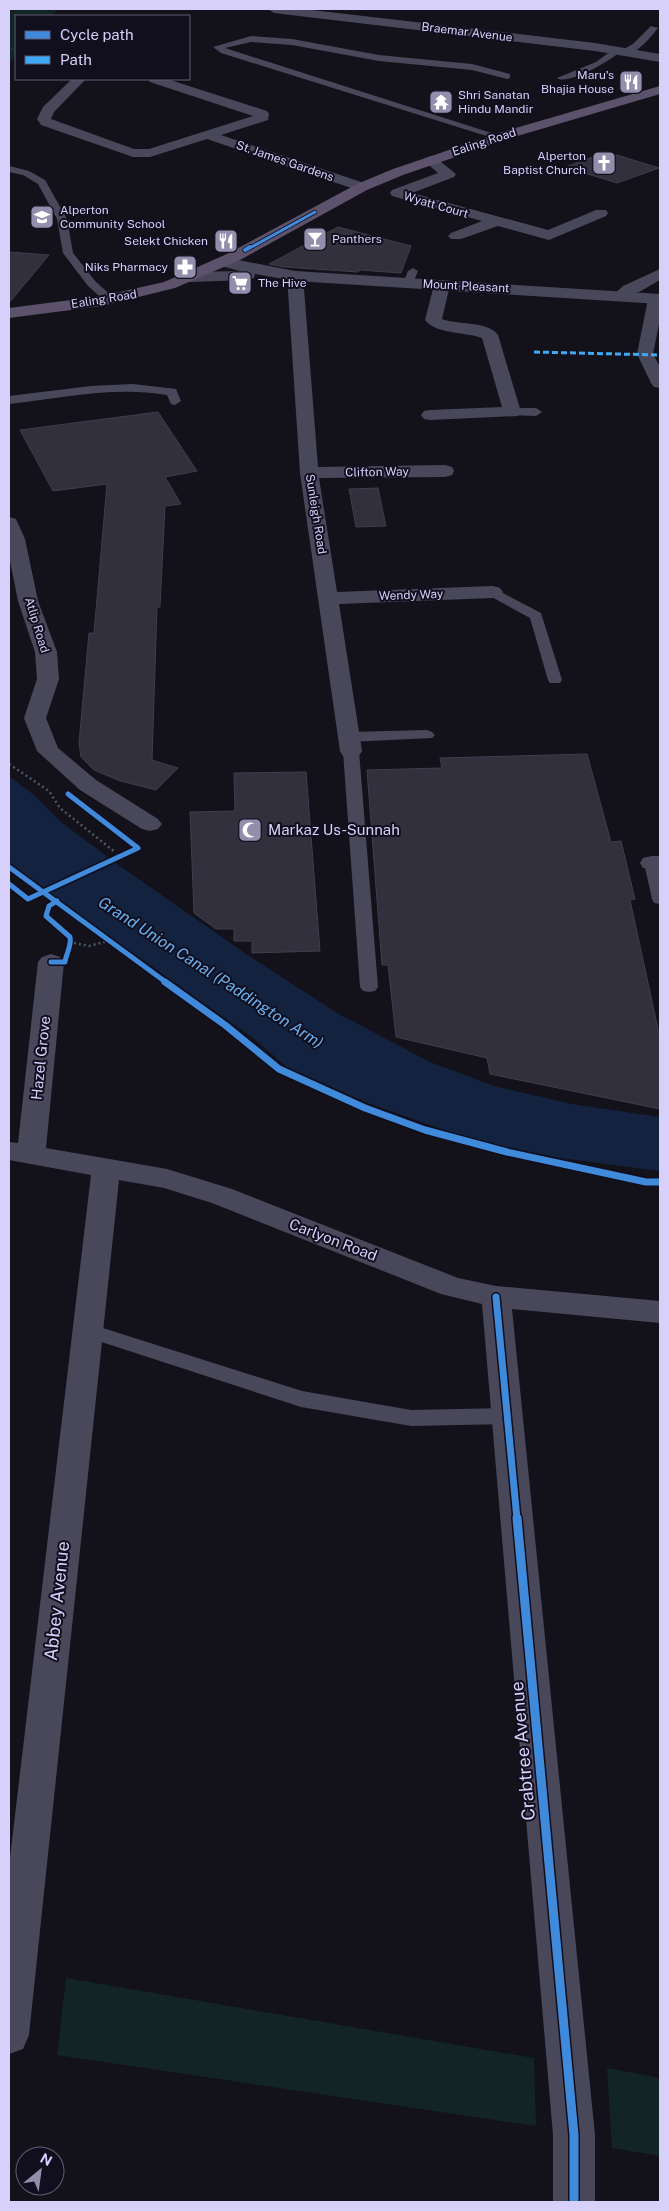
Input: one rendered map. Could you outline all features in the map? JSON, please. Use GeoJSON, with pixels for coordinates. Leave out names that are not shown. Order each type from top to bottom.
{"type":"FeatureCollection","features":[{"type":"Feature","properties":{"kind":"main road","name":"Ealing Road"},"geometry":{"type":"LineString","coordinates":[[9,313],[110,300],[190,277],[223,262],[362,187],[430,160],[498,137],[660,90]]}},
{"type":"Feature","properties":{"kind":"street","name":"Braemar Avenue"},"geometry":{"type":"LineString","coordinates":[[274,9],[621,51],[660,58]]}},
{"type":"Feature","properties":{"kind":"street","name":"St. James Gardens"},"geometry":{"type":"LineString","coordinates":[[78,80],[48,110],[44,119],[46,122],[133,153],[150,153],[263,117],[262,114],[158,80]]}},
{"type":"Feature","properties":{"kind":"street","name":"St. James Gardens"},"geometry":{"type":"LineString","coordinates":[[208,135],[362,187]]}},
{"type":"Feature","properties":{"kind":"street","name":"Wyatt Court"},"geometry":{"type":"LineString","coordinates":[[430,160],[449,174],[396,193],[494,222],[549,235],[601,213]]}},
{"type":"Feature","properties":{"kind":"street","name":"Wyatt Court"},"geometry":{"type":"LineString","coordinates":[[456,236],[494,222]]}},
{"type":"Feature","properties":{"kind":"street","name":"Mount Pleasant"},"geometry":{"type":"LineString","coordinates":[[223,262],[295,276],[411,277],[442,285],[658,299]]}},
{"type":"Feature","properties":{"kind":"street","name":"Mount Pleasant"},"geometry":{"type":"LineString","coordinates":[[190,277],[272,273]]}},
{"type":"Feature","properties":{"kind":"street"},"geometry":{"type":"LineString","coordinates":[[620,296],[629,289],[660,274]]}},
{"type":"Feature","properties":{"kind":"street","name":"Sunleigh Road"},"geometry":{"type":"LineString","coordinates":[[295,276],[309,472],[350,744]]}},
{"type":"Feature","properties":{"kind":"street"},"geometry":{"type":"LineString","coordinates":[[430,415],[512,412],[490,335],[477,330],[438,324],[433,320],[442,285]]}},
{"type":"Feature","properties":{"kind":"street"},"geometry":{"type":"LineString","coordinates":[[658,299],[646,354],[660,383]]}},
{"type":"Feature","properties":{"kind":"street","name":"Clifton Way"},"geometry":{"type":"LineString","coordinates":[[309,472],[445,471]]}},
{"type":"Feature","properties":{"kind":"street","name":"Atlip Road"},"geometry":{"type":"LineString","coordinates":[[9,523],[15,539],[28,601],[46,652],[48,679],[35,718],[48,751],[88,785],[150,824]]}},
{"type":"Feature","properties":{"kind":"street","name":"Wendy Way"},"geometry":{"type":"LineString","coordinates":[[329,598],[493,592]]}},
{"type":"Feature","properties":{"kind":"street","name":"Hazel Grove"},"geometry":{"type":"LineString","coordinates":[[20,1152],[51,962]]}},
{"type":"Feature","properties":{"kind":"street","name":"Carlyon Road"},"geometry":{"type":"LineString","coordinates":[[20,1152],[168,1179],[222,1196],[452,1287],[496,1298],[660,1312]]}},
{"type":"Feature","properties":{"kind":"street","name":"Abbey Avenue"},"geometry":{"type":"LineString","coordinates":[[9,2035],[106,1167]]}},
{"type":"Feature","properties":{"kind":"street","name":"Crabtree Avenue"},"geometry":{"type":"LineString","coordinates":[[496,1298],[574,2135],[574,2202]]}},
{"type":"Feature","properties":{"kind":"lane"},"geometry":{"type":"LineString","coordinates":[[561,78],[599,64],[621,51],[636,46],[654,28]]}},
{"type":"Feature","properties":{"kind":"lane"},"geometry":{"type":"LineString","coordinates":[[498,137],[278,69],[224,51],[218,47],[251,39],[292,42],[379,58],[472,67],[507,76]]}},
{"type":"Feature","properties":{"kind":"lane"},"geometry":{"type":"LineString","coordinates":[[9,169],[26,173],[42,182],[62,219],[68,253],[92,284],[110,300]]}},
{"type":"Feature","properties":{"kind":"lane"},"geometry":{"type":"LineString","coordinates":[[9,400],[88,390],[155,388],[172,392],[175,401]]}},
{"type":"Feature","properties":{"kind":"lane"},"geometry":{"type":"LineString","coordinates":[[512,412],[536,412]]}},
{"type":"Feature","properties":{"kind":"lane"},"geometry":{"type":"LineString","coordinates":[[493,592],[536,616],[555,680]]}},
{"type":"Feature","properties":{"kind":"lane"},"geometry":{"type":"LineString","coordinates":[[369,987],[350,744],[427,736]]}},
{"type":"Feature","properties":{"kind":"lane"},"geometry":{"type":"LineString","coordinates":[[656,863],[660,899]]}},
{"type":"Feature","properties":{"kind":"lane"},"geometry":{"type":"LineString","coordinates":[[87,1330],[301,1399],[411,1418],[507,1416]]}},
{"type":"Feature","properties":{"kind":"path"},"geometry":{"type":"LineString","coordinates":[[9,764],[49,791],[60,808],[118,854],[113,860]]}},
{"type":"Feature","properties":{"kind":"path"},"geometry":{"type":"LineString","coordinates":[[100,935],[115,946]]}},
{"type":"Feature","properties":{"kind":"path"},"geometry":{"type":"LineString","coordinates":[[51,962],[65,962],[66,952],[71,939],[89,946],[108,941]]}},
{"type":"Feature","properties":{"kind":"shaded area"},"geometry":{"type":"Polygon","coordinates":[[[9,9],[58,9],[53,15],[15,15],[15,57],[9,64],[9,9]]]}},
{"type":"Feature","properties":{"kind":"shaded area"},"geometry":{"type":"Polygon","coordinates":[[[66,1978],[534,2058],[536,2126],[57,2055],[66,1978]]]}},
{"type":"Feature","properties":{"kind":"shaded area"},"geometry":{"type":"Polygon","coordinates":[[[607,2068],[660,2078],[660,2156],[612,2148],[607,2068]]]}},
{"type":"Feature","properties":{"kind":"water","name":"Grand Union Canal (Paddington Arm)"},"geometry":{"type":"Polygon","coordinates":[[[9,776],[34,795],[61,822],[120,866],[246,954],[337,1013],[430,1062],[494,1086],[571,1104],[660,1117],[660,1171],[530,1154],[444,1130],[368,1103],[287,1067],[253,1038],[9,865],[9,776]]]}},
{"type":"Feature","properties":{"kind":"building","name":"Alperton Baptist Church"},"geometry":{"type":"Polygon","coordinates":[[[607,152],[659,168],[617,183],[565,167],[607,152]]]}},
{"type":"Feature","properties":{"kind":"building"},"geometry":{"type":"Polygon","coordinates":[[[338,227],[411,246],[401,273],[284,267],[269,264],[338,227]]]}},
{"type":"Feature","properties":{"kind":"building"},"geometry":{"type":"Polygon","coordinates":[[[9,252],[49,255],[9,303],[9,252]]]}},
{"type":"Feature","properties":{"kind":"building"},"geometry":{"type":"Polygon","coordinates":[[[158,412],[197,471],[165,477],[181,504],[165,506],[160,607],[157,607],[152,760],[178,768],[156,790],[120,781],[94,770],[81,757],[79,743],[89,633],[94,633],[107,484],[53,491],[20,430],[158,412]]]}},
{"type":"Feature","properties":{"kind":"building"},"geometry":{"type":"Polygon","coordinates":[[[378,488],[386,526],[356,527],[349,489],[378,488]]]}},
{"type":"Feature","properties":{"kind":"building"},"geometry":{"type":"Polygon","coordinates":[[[587,754],[611,842],[621,841],[635,899],[630,900],[660,1038],[660,1109],[490,1074],[487,1058],[396,1037],[388,965],[382,965],[367,770],[442,768],[440,758],[587,754]]]}},
{"type":"Feature","properties":{"kind":"building"},"geometry":{"type":"Polygon","coordinates":[[[306,772],[320,951],[252,953],[252,941],[234,941],[234,929],[216,929],[194,913],[190,812],[235,811],[234,773],[306,772]]]}},
{"type":"Feature","properties":{"kind":"marked path"},"geometry":{"type":"LineString","coordinates":[[534,352],[660,355]]}},
{"type":"Feature","properties":{"kind":"cycle path"},"geometry":{"type":"LineString","coordinates":[[245,250],[315,212]]}},
{"type":"Feature","properties":{"kind":"cycle path"},"geometry":{"type":"LineString","coordinates":[[9,884],[28,899],[138,848],[68,794]]}},
{"type":"Feature","properties":{"kind":"cycle path"},"geometry":{"type":"LineString","coordinates":[[9,867],[225,1025],[279,1069],[365,1108],[425,1130],[507,1152],[646,1182],[660,1182]]}},
{"type":"Feature","properties":{"kind":"cycle path"},"geometry":{"type":"LineString","coordinates":[[51,962],[65,962],[66,952],[71,942],[70,937],[46,916],[49,906],[57,901]]}},
{"type":"Feature","properties":{"kind":"cycle path"},"geometry":{"type":"LineString","coordinates":[[496,1297],[574,2135],[574,2202]]}},
{"type":"Feature","properties":{"kind":"place","name":"Maru's Bhajia House"},"geometry":{"type":"Point","coordinates":[631,82]}},
{"type":"Feature","properties":{"kind":"place","name":"Shri Sanatan Hindu Mandir"},"geometry":{"type":"Point","coordinates":[441,102]}},
{"type":"Feature","properties":{"kind":"place","name":"Alperton Baptist Church"},"geometry":{"type":"Point","coordinates":[604,163]}},
{"type":"Feature","properties":{"kind":"place","name":"Alperton Community School"},"geometry":{"type":"Point","coordinates":[42,217]}},
{"type":"Feature","properties":{"kind":"place","name":"Panthers"},"geometry":{"type":"Point","coordinates":[315,239]}},
{"type":"Feature","properties":{"kind":"place","name":"Selekt Chicken"},"geometry":{"type":"Point","coordinates":[226,241]}},
{"type":"Feature","properties":{"kind":"place","name":"Niks Pharmacy"},"geometry":{"type":"Point","coordinates":[185,267]}},
{"type":"Feature","properties":{"kind":"place","name":"The Hive"},"geometry":{"type":"Point","coordinates":[240,283]}},
{"type":"Feature","properties":{"kind":"place","name":"Markaz Us-Sunnah"},"geometry":{"type":"Point","coordinates":[250,830]}}]}
